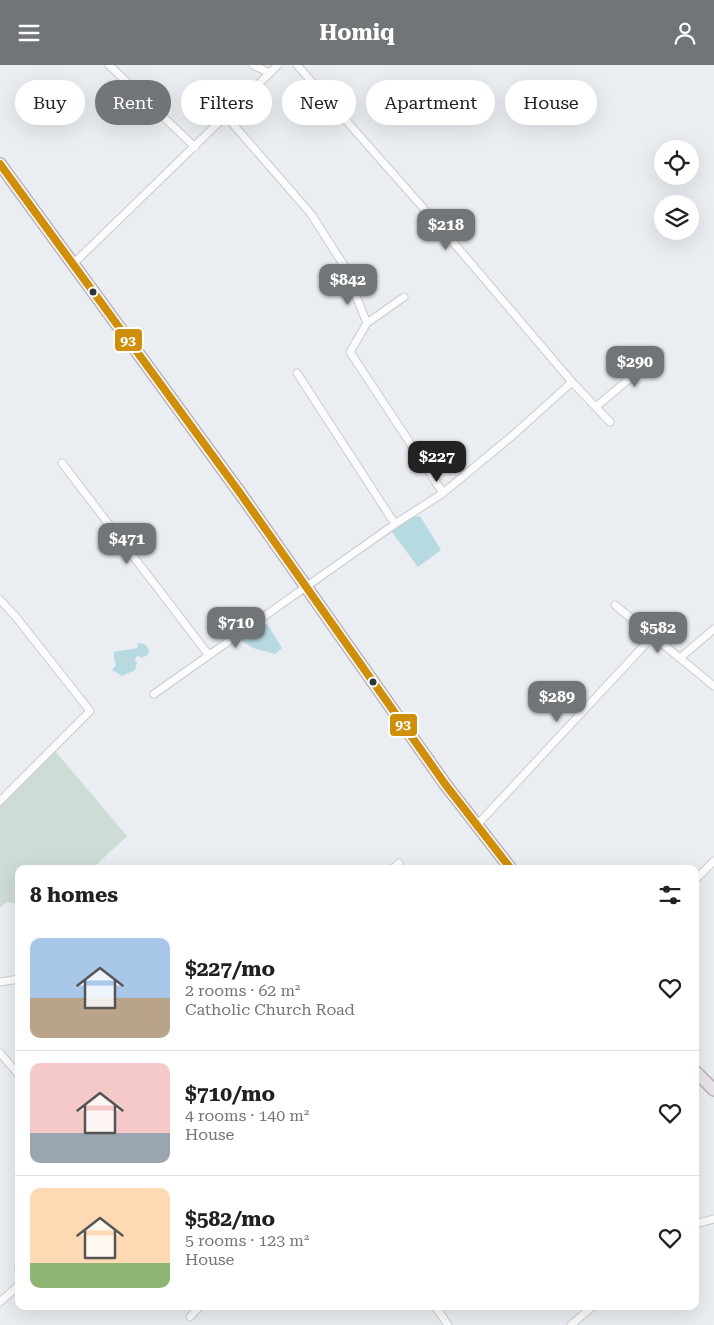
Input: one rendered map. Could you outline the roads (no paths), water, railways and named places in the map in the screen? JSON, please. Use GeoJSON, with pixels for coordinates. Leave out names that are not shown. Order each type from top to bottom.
{"type":"FeatureCollection","features":[{"type":"Feature","properties":{"kind":"highway"},"geometry":{"type":"LineString","coordinates":[[0,164],[307,588],[445,784],[508,865]]}},
{"type":"Feature","properties":{"kind":"highway"},"geometry":{"type":"LineString","coordinates":[[699,1075],[714,1090]]}},
{"type":"Feature","properties":{"kind":"street"},"geometry":{"type":"LineString","coordinates":[[109,65],[195,147]]}},
{"type":"Feature","properties":{"kind":"street"},"geometry":{"type":"LineString","coordinates":[[253,65],[270,73]]}},
{"type":"Feature","properties":{"kind":"street"},"geometry":{"type":"LineString","coordinates":[[263,80],[278,65]]}},
{"type":"Feature","properties":{"kind":"street"},"geometry":{"type":"LineString","coordinates":[[298,65],[441,228],[572,382],[610,422]]}},
{"type":"Feature","properties":{"kind":"street"},"geometry":{"type":"LineString","coordinates":[[73,264],[217,125]]}},
{"type":"Feature","properties":{"kind":"street"},"geometry":{"type":"LineString","coordinates":[[234,125],[311,214],[343,264],[367,323]]}},
{"type":"Feature","properties":{"kind":"street"},"geometry":{"type":"LineString","coordinates":[[404,297],[367,323],[350,352],[442,493]]}},
{"type":"Feature","properties":{"kind":"street"},"geometry":{"type":"LineString","coordinates":[[596,406],[660,353]]}},
{"type":"Feature","properties":{"kind":"street"},"geometry":{"type":"LineString","coordinates":[[297,373],[395,523]]}},
{"type":"Feature","properties":{"kind":"street"},"geometry":{"type":"LineString","coordinates":[[154,694],[208,654],[307,588],[395,523],[442,493],[512,436],[572,382]]}},
{"type":"Feature","properties":{"kind":"street"},"geometry":{"type":"LineString","coordinates":[[62,463],[208,654]]}},
{"type":"Feature","properties":{"kind":"street"},"geometry":{"type":"LineString","coordinates":[[0,600],[16,617],[90,711],[0,801]]}},
{"type":"Feature","properties":{"kind":"street"},"geometry":{"type":"LineString","coordinates":[[615,605],[714,686]]}},
{"type":"Feature","properties":{"kind":"street"},"geometry":{"type":"LineString","coordinates":[[680,658],[714,629]]}},
{"type":"Feature","properties":{"kind":"street"},"geometry":{"type":"LineString","coordinates":[[477,825],[653,636]]}},
{"type":"Feature","properties":{"kind":"street"},"geometry":{"type":"LineString","coordinates":[[699,876],[714,861]]}},
{"type":"Feature","properties":{"kind":"street"},"geometry":{"type":"LineString","coordinates":[[0,982],[15,980]]}},
{"type":"Feature","properties":{"kind":"street"},"geometry":{"type":"LineString","coordinates":[[0,1053],[15,1070]]}},
{"type":"Feature","properties":{"kind":"street"},"geometry":{"type":"LineString","coordinates":[[699,1223],[714,1219]]}},
{"type":"Feature","properties":{"kind":"street"},"geometry":{"type":"LineString","coordinates":[[0,1302],[15,1289]]}},
{"type":"Feature","properties":{"kind":"street"},"geometry":{"type":"LineString","coordinates":[[190,1317],[196,1310]]}},
{"type":"Feature","properties":{"kind":"street"},"geometry":{"type":"LineString","coordinates":[[438,1310],[448,1325]]}},
{"type":"Feature","properties":{"kind":"street"},"geometry":{"type":"LineString","coordinates":[[571,1325],[588,1310]]}},
{"type":"Feature","properties":{"kind":"water"},"geometry":{"type":"Polygon","coordinates":[[[420,516],[441,550],[418,567],[391,531],[410,517],[420,516]]]}},
{"type":"Feature","properties":{"kind":"water"},"geometry":{"type":"Polygon","coordinates":[[[260,622],[268,625],[282,648],[275,654],[253,648],[237,638],[260,622]]]}},
{"type":"Feature","properties":{"kind":"water"},"geometry":{"type":"Polygon","coordinates":[[[137,643],[145,644],[149,650],[148,655],[141,658],[138,655],[134,660],[137,662],[135,670],[122,676],[112,670],[116,665],[114,652],[138,648],[137,643]]]}}]}
